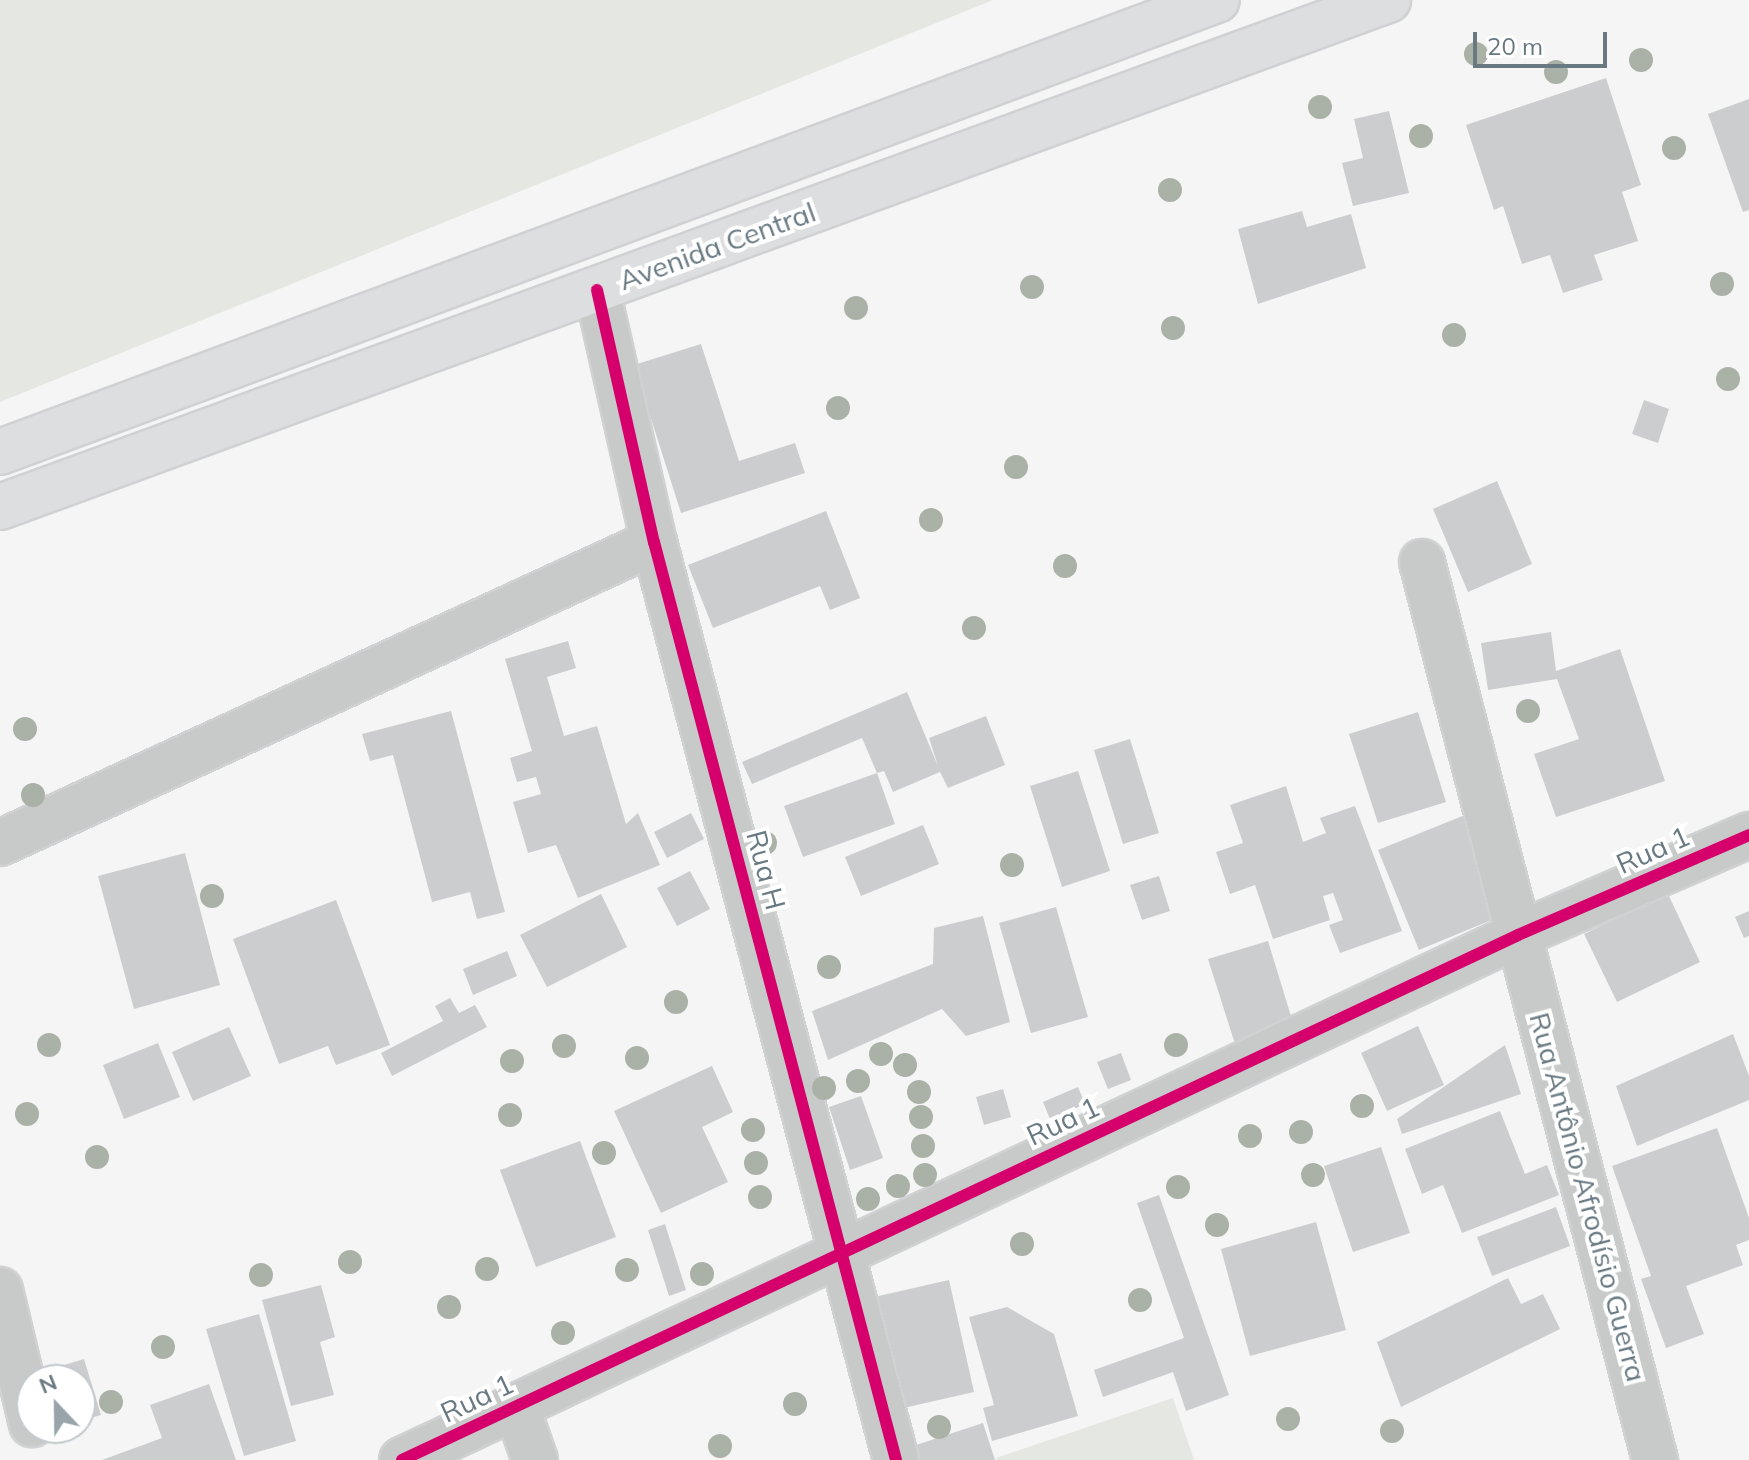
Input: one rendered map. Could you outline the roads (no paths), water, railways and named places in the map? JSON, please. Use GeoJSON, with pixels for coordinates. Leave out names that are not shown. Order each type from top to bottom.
{"type":"FeatureCollection","features":[{"type":"Feature","properties":{"kind":"main road","name":"Avenida Central"},"geometry":{"type":"LineString","coordinates":[[0,452],[1217,0]]}},
{"type":"Feature","properties":{"kind":"main road","name":"Avenida Central"},"geometry":{"type":"LineString","coordinates":[[0,507],[1388,0]]}},
{"type":"Feature","properties":{"kind":"street","name":"Rua H"},"geometry":{"type":"LineString","coordinates":[[597,290],[654,542],[896,1460]]}},
{"type":"Feature","properties":{"kind":"street"},"geometry":{"type":"LineString","coordinates":[[0,843],[654,542]]}},
{"type":"Feature","properties":{"kind":"street","name":"Rua Antônio Afrodísio Guerra"},"geometry":{"type":"LineString","coordinates":[[1422,562],[1655,1460]]}},
{"type":"Feature","properties":{"kind":"street","name":"Rua 1"},"geometry":{"type":"LineString","coordinates":[[402,1460],[1518,935],[1749,835]]}},
{"type":"Feature","properties":{"kind":"street"},"geometry":{"type":"LineString","coordinates":[[0,1290],[17,1364]]}},
{"type":"Feature","properties":{"kind":"street"},"geometry":{"type":"LineString","coordinates":[[516,1406],[535,1460]]}}]}
